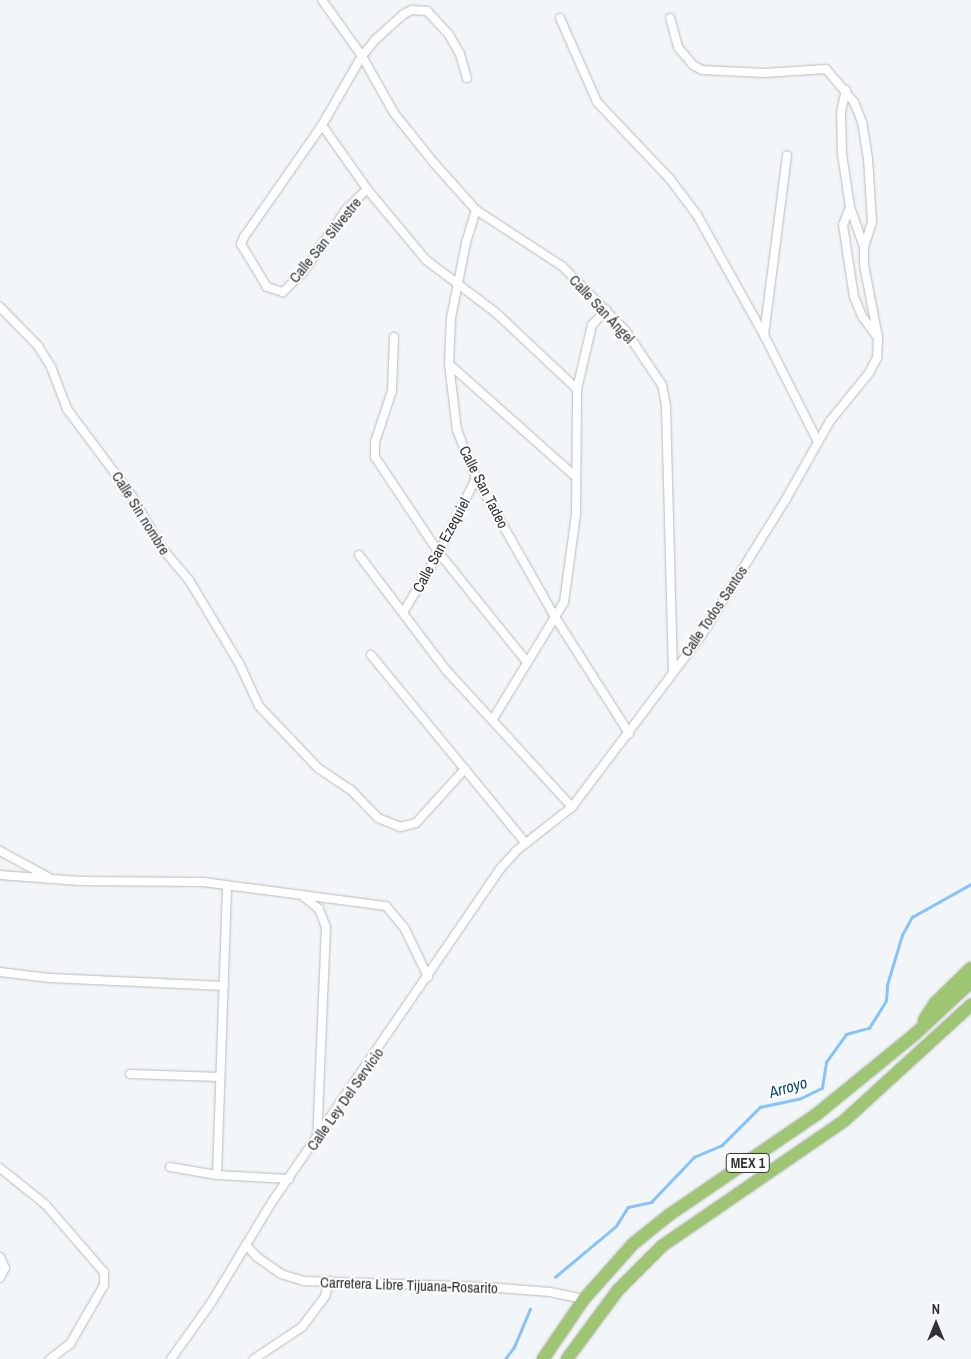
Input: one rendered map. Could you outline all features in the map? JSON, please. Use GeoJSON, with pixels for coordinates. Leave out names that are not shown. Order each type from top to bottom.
{"type":"FeatureCollection","features":[{"type":"Feature","properties":{"kind":"highway"},"geometry":{"type":"LineString","coordinates":[[915,1034],[935,1003],[971,968]]}},
{"type":"Feature","properties":{"kind":"highway","name":"MEX 1"},"geometry":{"type":"LineString","coordinates":[[543,1359],[584,1299],[632,1244],[669,1215],[817,1114],[915,1034],[971,982]]}},
{"type":"Feature","properties":{"kind":"highway","name":"MEX 1"},"geometry":{"type":"LineString","coordinates":[[567,1359],[618,1290],[662,1246],[850,1116],[971,1005]]}},
{"type":"Feature","properties":{"kind":"street","name":"Calle San Ángel"},"geometry":{"type":"LineString","coordinates":[[322,0],[362,56],[394,113],[476,210],[551,257],[606,310],[640,350],[662,385],[666,406],[674,672]]}},
{"type":"Feature","properties":{"kind":"street"},"geometry":{"type":"LineString","coordinates":[[467,78],[460,54],[449,35],[434,16],[420,9],[404,14],[391,24],[362,56],[322,125],[367,189],[426,260],[457,286],[495,312],[576,389]]}},
{"type":"Feature","properties":{"kind":"street"},"geometry":{"type":"LineString","coordinates":[[560,18],[596,102],[684,197],[764,335],[818,442]]}},
{"type":"Feature","properties":{"kind":"street"},"geometry":{"type":"LineString","coordinates":[[670,18],[678,46],[693,65],[702,70],[764,73],[826,69],[846,90],[862,122],[868,159],[872,222],[864,247]]}},
{"type":"Feature","properties":{"kind":"street"},"geometry":{"type":"LineString","coordinates":[[846,90],[840,133],[850,207],[864,247],[867,288],[878,337]]}},
{"type":"Feature","properties":{"kind":"street","name":"Calle San Silvestre"},"geometry":{"type":"LineString","coordinates":[[322,125],[241,244],[267,287],[283,292],[304,271],[345,211],[367,189]]}},
{"type":"Feature","properties":{"kind":"street"},"geometry":{"type":"LineString","coordinates":[[764,335],[787,155]]}},
{"type":"Feature","properties":{"kind":"street"},"geometry":{"type":"LineString","coordinates":[[850,207],[844,225],[854,297],[862,316],[878,337]]}},
{"type":"Feature","properties":{"kind":"street","name":"Calle San Tadeo"},"geometry":{"type":"LineString","coordinates":[[476,210],[451,318],[449,364],[457,430],[476,478],[555,617],[629,734]]}},
{"type":"Feature","properties":{"kind":"street","name":"Calle Sin nombre"},"geometry":{"type":"LineString","coordinates":[[0,307],[38,346],[51,367],[67,409],[132,496],[160,547],[189,580],[240,665],[259,706],[318,768],[351,790],[388,824],[400,827],[416,823],[465,769]]}},
{"type":"Feature","properties":{"kind":"street"},"geometry":{"type":"LineString","coordinates":[[493,719],[564,602],[572,545],[576,477],[576,389],[592,325],[606,310]]}},
{"type":"Feature","properties":{"kind":"street"},"geometry":{"type":"LineString","coordinates":[[394,337],[392,391],[375,442],[375,457],[439,553],[527,662]]}},
{"type":"Feature","properties":{"kind":"street","name":"Calle Todos Santos"},"geometry":{"type":"LineString","coordinates":[[526,844],[572,807],[674,672],[742,571],[830,421],[869,373],[877,358],[878,337]]}},
{"type":"Feature","properties":{"kind":"street"},"geometry":{"type":"LineString","coordinates":[[449,364],[576,477]]}},
{"type":"Feature","properties":{"kind":"street","name":"Calle San Ezequiel"},"geometry":{"type":"LineString","coordinates":[[404,611],[439,553],[476,478]]}},
{"type":"Feature","properties":{"kind":"street"},"geometry":{"type":"LineString","coordinates":[[359,555],[404,611],[446,670],[572,807]]}},
{"type":"Feature","properties":{"kind":"street"},"geometry":{"type":"LineString","coordinates":[[371,655],[526,844]]}},
{"type":"Feature","properties":{"kind":"street","name":"Calle Ley Del Servicio"},"geometry":{"type":"LineString","coordinates":[[172,1359],[289,1179],[500,869],[526,844]]}},
{"type":"Feature","properties":{"kind":"street"},"geometry":{"type":"LineString","coordinates":[[0,851],[52,879]]}},
{"type":"Feature","properties":{"kind":"street"},"geometry":{"type":"LineString","coordinates":[[0,875],[52,879],[203,882],[386,906],[405,929],[428,977]]}},
{"type":"Feature","properties":{"kind":"street"},"geometry":{"type":"LineString","coordinates":[[217,1175],[227,886]]}},
{"type":"Feature","properties":{"kind":"street"},"geometry":{"type":"LineString","coordinates":[[302,896],[319,909],[326,927],[317,1138]]}},
{"type":"Feature","properties":{"kind":"street"},"geometry":{"type":"LineString","coordinates":[[0,972],[50,978],[224,986]]}},
{"type":"Feature","properties":{"kind":"street"},"geometry":{"type":"LineString","coordinates":[[130,1074],[220,1077]]}},
{"type":"Feature","properties":{"kind":"street"},"geometry":{"type":"LineString","coordinates":[[0,1168],[45,1204],[104,1272],[104,1285],[70,1344],[50,1359]]}},
{"type":"Feature","properties":{"kind":"street"},"geometry":{"type":"LineString","coordinates":[[170,1168],[217,1175],[289,1179]]}},
{"type":"Feature","properties":{"kind":"street","name":"Carretera Libre Tijuana-Rosarito"},"geometry":{"type":"LineString","coordinates":[[246,1244],[257,1258],[281,1274],[304,1281],[487,1287],[550,1292],[584,1299]]}},
{"type":"Feature","properties":{"kind":"street"},"geometry":{"type":"LineString","coordinates":[[0,1257],[5,1268],[0,1278]]}},
{"type":"Feature","properties":{"kind":"street"},"geometry":{"type":"LineString","coordinates":[[254,1359],[302,1327],[325,1296],[330,1281]]}},
{"type":"Feature","properties":{"kind":"waterway","name":"Arroyo"},"geometry":{"type":"LineString","coordinates":[[555,1277],[616,1226],[628,1207],[651,1202],[694,1157],[722,1145],[760,1107],[799,1099],[822,1088],[826,1062],[846,1034],[869,1028],[886,1001],[887,985],[902,935],[912,917],[971,884]]}},
{"type":"Feature","properties":{"kind":"waterway","name":"Arroyo"},"geometry":{"type":"LineString","coordinates":[[505,1359],[514,1347],[530,1309]]}}]}
